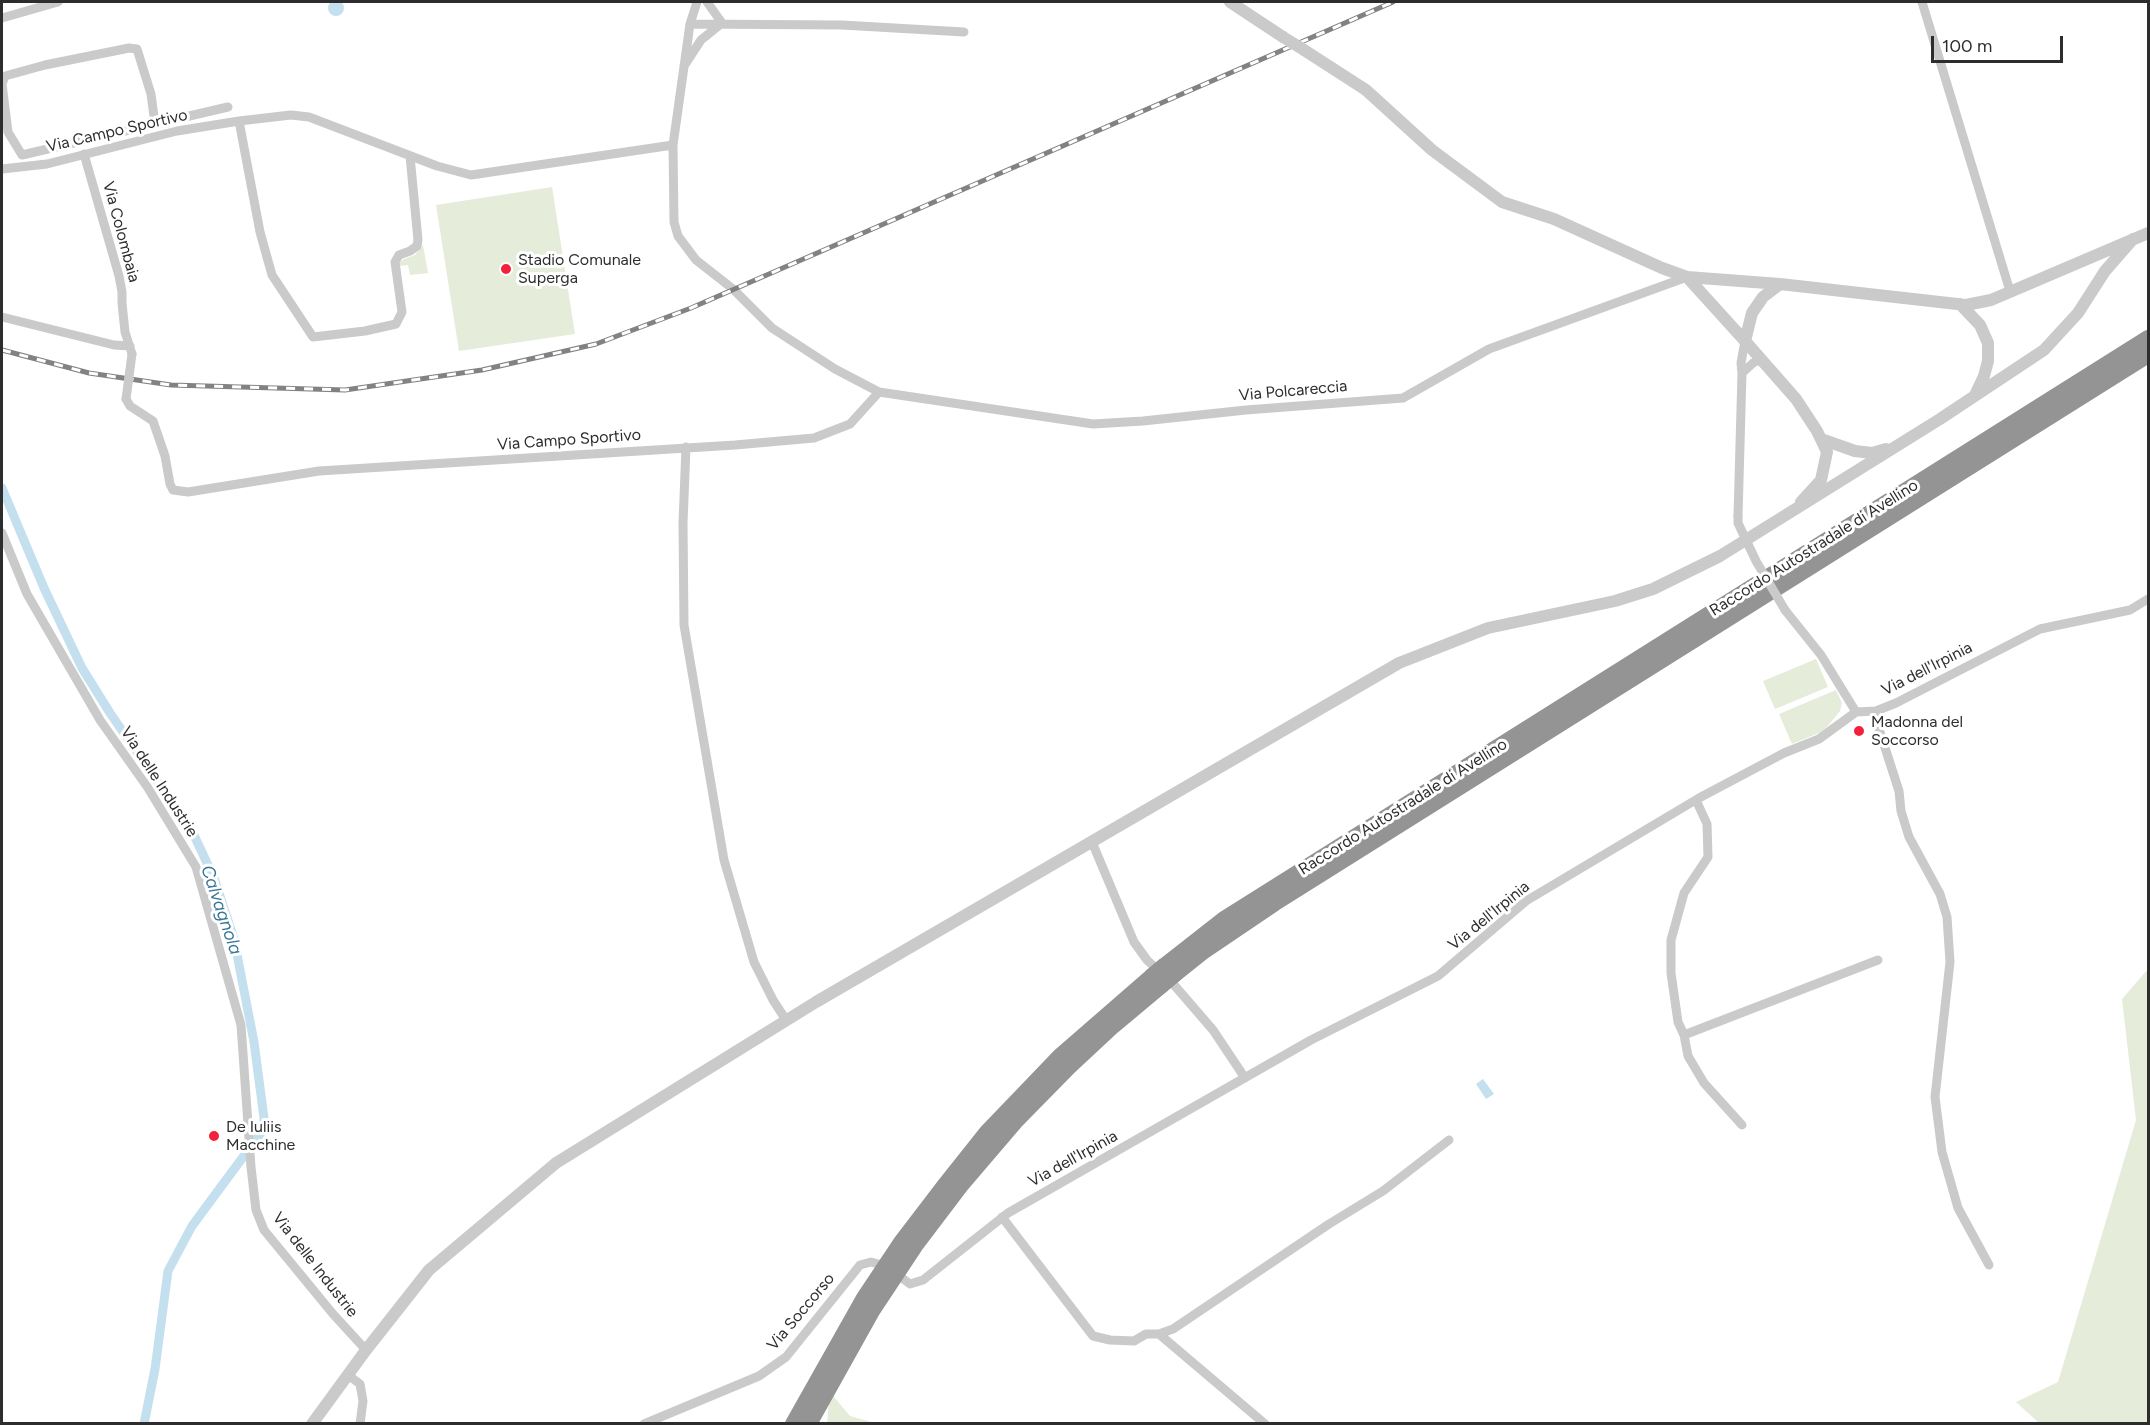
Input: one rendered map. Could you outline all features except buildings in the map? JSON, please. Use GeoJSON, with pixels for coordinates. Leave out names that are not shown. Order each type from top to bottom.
{"type":"FeatureCollection","features":[{"type":"Feature","properties":{"kind":"highway","name":"Raccordo Autostradale di Avellino"},"geometry":{"type":"LineString","coordinates":[[809,1424],[877,1302],[915,1246],[962,1184],[1015,1122],[1069,1067],[1224,919],[2148,338]]}},
{"type":"Feature","properties":{"kind":"highway","name":"Raccordo Autostradale di Avellino"},"geometry":{"type":"LineString","coordinates":[[793,1424],[864,1298],[902,1241],[987,1132],[1060,1056],[1163,975],[2148,355]]}},
{"type":"Feature","properties":{"kind":"street"},"geometry":{"type":"LineString","coordinates":[[2,18],[58,2]]}},
{"type":"Feature","properties":{"kind":"street"},"geometry":{"type":"LineString","coordinates":[[697,2],[690,24],[673,145],[674,222],[678,236],[696,260],[733,289],[763,320],[784,337],[850,378],[879,392]]}},
{"type":"Feature","properties":{"kind":"street"},"geometry":{"type":"LineString","coordinates":[[707,2],[722,23]]}},
{"type":"Feature","properties":{"kind":"street"},"geometry":{"type":"LineString","coordinates":[[1230,2],[1366,90],[1432,150],[1502,202],[1554,219],[1687,277],[1966,305],[1991,300],[2148,233]]}},
{"type":"Feature","properties":{"kind":"street"},"geometry":{"type":"LineString","coordinates":[[1922,2],[2010,291]]}},
{"type":"Feature","properties":{"kind":"street"},"geometry":{"type":"LineString","coordinates":[[683,68],[701,40],[722,23]]}},
{"type":"Feature","properties":{"kind":"street"},"geometry":{"type":"LineString","coordinates":[[690,24],[842,26],[964,32]]}},
{"type":"Feature","properties":{"kind":"street"},"geometry":{"type":"LineString","coordinates":[[155,124],[151,94],[137,49],[129,48],[45,65],[5,76],[2,84],[5,133],[22,155],[228,107]]}},
{"type":"Feature","properties":{"kind":"street","name":"Via Campo Sportivo"},"geometry":{"type":"LineString","coordinates":[[2,169],[47,164],[177,131],[291,115],[309,117],[410,156],[471,175],[673,145]]}},
{"type":"Feature","properties":{"kind":"street"},"geometry":{"type":"LineString","coordinates":[[239,121],[260,232],[272,275],[313,337],[364,331],[396,324],[402,312],[395,262],[399,255],[417,246],[418,240],[410,156]]}},
{"type":"Feature","properties":{"kind":"street","name":"Via Colombaia"},"geometry":{"type":"LineString","coordinates":[[84,154],[120,284],[125,332],[131,350]]}},
{"type":"Feature","properties":{"kind":"street"},"geometry":{"type":"LineString","coordinates":[[312,1424],[429,1270],[556,1163],[786,1020],[1399,663],[1488,627],[1615,601],[1653,590],[1720,556],[1898,445],[2044,350],[2078,313],[2105,271],[2133,239]]}},
{"type":"Feature","properties":{"kind":"street"},"geometry":{"type":"LineString","coordinates":[[1687,277],[1796,399],[1827,452],[1821,480],[1794,509]]}},
{"type":"Feature","properties":{"kind":"street","name":"Via Polcareccia"},"geometry":{"type":"LineString","coordinates":[[879,392],[1093,424],[1403,398],[1489,349],[1687,277]]}},
{"type":"Feature","properties":{"kind":"street"},"geometry":{"type":"LineString","coordinates":[[1780,285],[1763,297],[1752,313],[1741,363],[1738,523],[1756,561],[1785,610],[1821,655],[1856,712]]}},
{"type":"Feature","properties":{"kind":"street"},"geometry":{"type":"LineString","coordinates":[[1960,304],[1980,325],[1988,343],[1988,361],[1976,394]]}},
{"type":"Feature","properties":{"kind":"street"},"geometry":{"type":"LineString","coordinates":[[2,317],[131,350]]}},
{"type":"Feature","properties":{"kind":"street","name":"Via Campo Sportivo"},"geometry":{"type":"LineString","coordinates":[[131,350],[126,399],[130,406],[153,421],[173,490],[188,492],[319,471],[814,438],[850,424],[879,392]]}},
{"type":"Feature","properties":{"kind":"street"},"geometry":{"type":"LineString","coordinates":[[1742,373],[1761,359]]}},
{"type":"Feature","properties":{"kind":"street"},"geometry":{"type":"LineString","coordinates":[[1821,439],[1855,451],[1872,453],[1898,445]]}},
{"type":"Feature","properties":{"kind":"street"},"geometry":{"type":"LineString","coordinates":[[686,447],[683,523],[684,625],[724,860],[754,962],[786,1020]]}},
{"type":"Feature","properties":{"kind":"street","name":"Via delle Industrie"},"geometry":{"type":"LineString","coordinates":[[2,533],[27,594],[94,711],[148,788],[196,867],[241,1025],[251,1167],[256,1210],[264,1230],[333,1314],[366,1350]]}},
{"type":"Feature","properties":{"kind":"street","name":"Via dell'Irpinia"},"geometry":{"type":"LineString","coordinates":[[902,1278],[910,1284],[923,1280],[1002,1217],[1311,1040],[1438,976],[1526,901],[1696,800],[1784,753],[1819,740],[1856,712],[1876,711],[1896,704],[2040,629],[2130,610],[2148,599]]}},
{"type":"Feature","properties":{"kind":"street"},"geometry":{"type":"LineString","coordinates":[[1876,711],[1878,726],[1899,791],[1901,811],[1909,837],[1941,894],[1947,917],[1950,962],[1935,1097],[1942,1152],[1959,1208],[1989,1265]]}},
{"type":"Feature","properties":{"kind":"street"},"geometry":{"type":"LineString","coordinates":[[1696,800],[1707,824],[1708,857],[1684,893],[1671,940],[1671,973],[1678,1022],[1684,1035],[1688,1056],[1704,1083],[1742,1125]]}},
{"type":"Feature","properties":{"kind":"street"},"geometry":{"type":"LineString","coordinates":[[1092,842],[1134,942],[1147,960],[1175,986],[1214,1030],[1245,1078]]}},
{"type":"Feature","properties":{"kind":"street"},"geometry":{"type":"LineString","coordinates":[[1684,1035],[1878,960]]}},
{"type":"Feature","properties":{"kind":"street"},"geometry":{"type":"LineString","coordinates":[[1002,1217],[1093,1336],[1110,1340],[1134,1341],[1146,1334],[1159,1334],[1173,1329],[1329,1224],[1383,1191],[1449,1140]]}},
{"type":"Feature","properties":{"kind":"street","name":"Via Soccorso"},"geometry":{"type":"LineString","coordinates":[[644,1424],[759,1376],[786,1357],[860,1265],[871,1262],[878,1264]]}},
{"type":"Feature","properties":{"kind":"street"},"geometry":{"type":"LineString","coordinates":[[1159,1334],[1265,1424]]}},
{"type":"Feature","properties":{"kind":"street"},"geometry":{"type":"LineString","coordinates":[[348,1375],[360,1384],[363,1401],[360,1424]]}},
{"type":"Feature","properties":{"kind":"green space","name":"Stadio Comunale Superga"},"geometry":{"type":"Polygon","coordinates":[[[552,187],[575,334],[459,351],[436,205],[552,187]]]}},
{"type":"Feature","properties":{"kind":"green space"},"geometry":{"type":"Polygon","coordinates":[[[423,245],[428,273],[410,275],[408,265],[400,266],[399,263],[415,255],[423,245]]]}},
{"type":"Feature","properties":{"kind":"green space"},"geometry":{"type":"Polygon","coordinates":[[[1816,659],[1828,687],[1775,709],[1763,681],[1816,659]]]}},
{"type":"Feature","properties":{"kind":"green space"},"geometry":{"type":"Polygon","coordinates":[[[1836,690],[1842,703],[1840,711],[1827,727],[1821,732],[1792,744],[1779,714],[1836,690]]]}},
{"type":"Feature","properties":{"kind":"green space"},"geometry":{"type":"Polygon","coordinates":[[[2148,969],[2148,1423],[2039,1423],[2016,1402],[2058,1382],[2136,1120],[2122,999],[2148,969]]]}},
{"type":"Feature","properties":{"kind":"green space"},"geometry":{"type":"Polygon","coordinates":[[[830,1392],[850,1416],[875,1423],[827,1424],[830,1392]]]}},
{"type":"Feature","properties":{"kind":"water"},"geometry":{"type":"Polygon","coordinates":[[[336,0],[342,2],[344,8],[342,14],[336,16],[330,14],[328,8],[330,2],[336,0]]]}},
{"type":"Feature","properties":{"kind":"water"},"geometry":{"type":"Polygon","coordinates":[[[1483,1079],[1494,1094],[1486,1099],[1476,1084],[1483,1079]]]}},
{"type":"Feature","properties":{"kind":"waterway","name":"Calvagnola"},"geometry":{"type":"LineString","coordinates":[[2,488],[44,588],[82,668],[110,713],[193,833],[214,878],[234,939],[254,1042],[264,1118],[263,1130],[192,1226],[168,1271],[155,1369],[144,1424]]}},
{"type":"Feature","properties":{"kind":"railway"},"geometry":{"type":"LineString","coordinates":[[2,350],[89,373],[171,385],[345,390],[482,370],[596,344],[691,308],[1393,2]]}},
{"type":"Feature","properties":{"kind":"place","name":"Stadio Comunale Superga"},"geometry":{"type":"Point","coordinates":[506,269]}},
{"type":"Feature","properties":{"kind":"place","name":"Madonna del Soccorso"},"geometry":{"type":"Point","coordinates":[1859,731]}},
{"type":"Feature","properties":{"kind":"place","name":"De Iuliis Macchine"},"geometry":{"type":"Point","coordinates":[214,1136]}}]}
